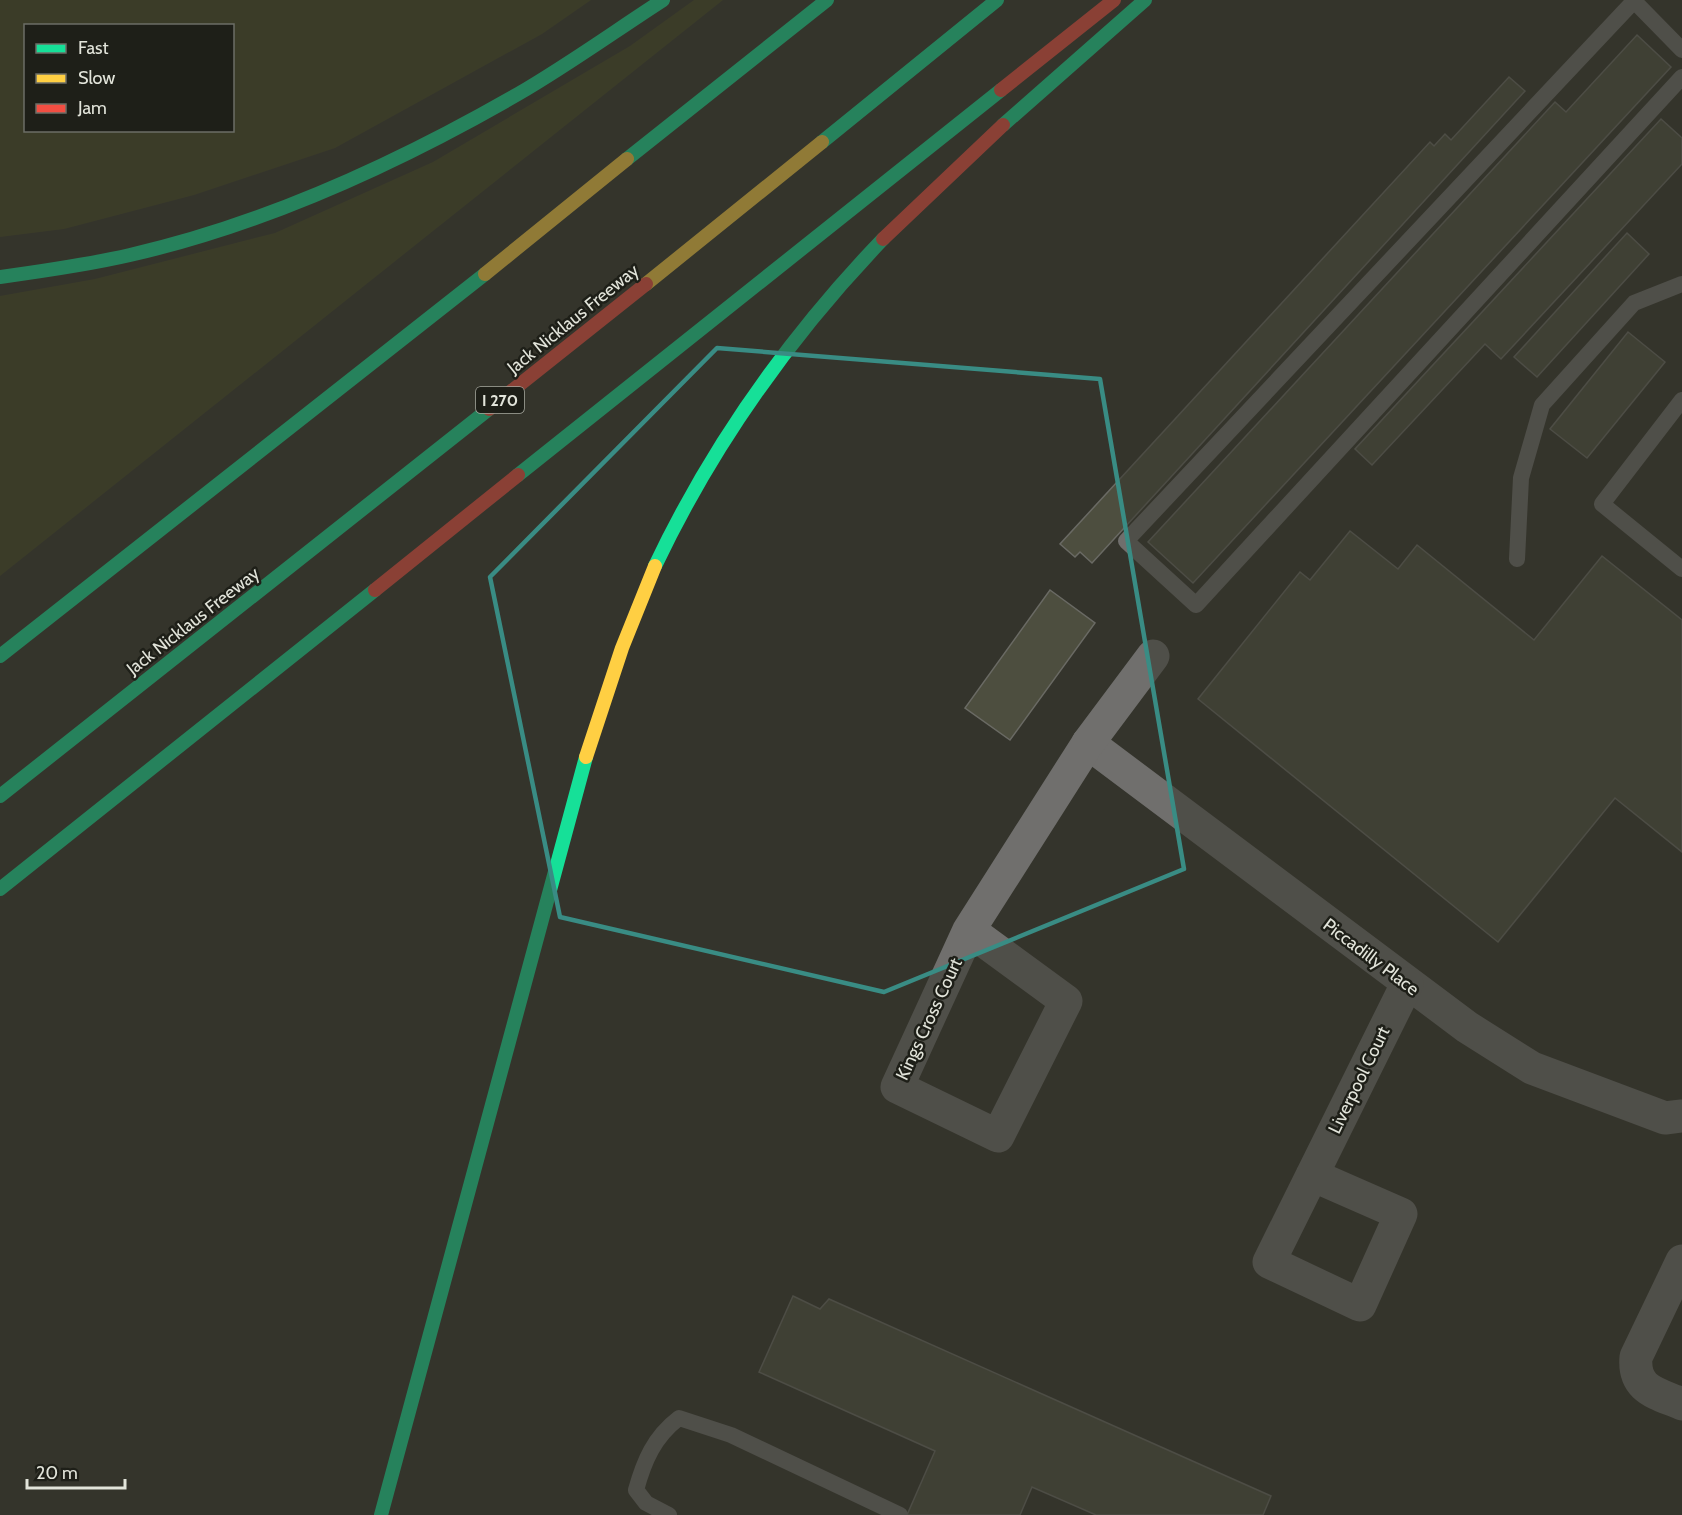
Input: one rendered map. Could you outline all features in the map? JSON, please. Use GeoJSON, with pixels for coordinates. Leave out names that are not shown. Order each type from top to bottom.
{"type":"FeatureCollection","features":[{"type":"Feature","properties":{"kind":"highway"},"geometry":{"type":"LineString","coordinates":[[0,277],[32,274],[158,250],[323,193],[499,104],[663,0]]}},
{"type":"Feature","properties":{"kind":"highway"},"geometry":{"type":"LineString","coordinates":[[0,656],[444,308],[709,92],[827,0]]}},
{"type":"Feature","properties":{"kind":"highway","name":"Jack Nicklaus Freeway"},"geometry":{"type":"LineString","coordinates":[[0,796],[603,319],[997,0]]}},
{"type":"Feature","properties":{"kind":"highway"},"geometry":{"type":"LineString","coordinates":[[0,889],[1114,0]]}},
{"type":"Feature","properties":{"kind":"highway"},"geometry":{"type":"LineString","coordinates":[[381,1515],[536,934],[596,723],[643,593],[696,486],[773,367],[833,295],[888,235],[960,166],[1145,0]]}},
{"type":"Feature","properties":{"kind":"street","name":"Kings Cross Court"},"geometry":{"type":"LineString","coordinates":[[969,930],[1066,1001],[998,1136],[897,1087],[969,930],[1088,743],[1153,656]]}},
{"type":"Feature","properties":{"kind":"street","name":"Piccadilly Place"},"geometry":{"type":"LineString","coordinates":[[1088,743],[1407,984],[1467,1027],[1532,1068],[1665,1118],[1682,1116]]}},
{"type":"Feature","properties":{"kind":"street","name":"Liverpool Court"},"geometry":{"type":"LineString","coordinates":[[1312,1175],[1407,984]]}},
{"type":"Feature","properties":{"kind":"street"},"geometry":{"type":"LineString","coordinates":[[1682,1261],[1636,1357],[1635,1371],[1640,1383],[1682,1404]]}},
{"type":"Feature","properties":{"kind":"lane"},"geometry":{"type":"LineString","coordinates":[[1682,50],[1634,1],[1126,541],[1196,605],[1682,77]]}},
{"type":"Feature","properties":{"kind":"lane"},"geometry":{"type":"LineString","coordinates":[[1517,559],[1521,478],[1542,405],[1634,303],[1682,284]]}},
{"type":"Feature","properties":{"kind":"lane"},"geometry":{"type":"LineString","coordinates":[[1682,400],[1602,504],[1682,568]]}},
{"type":"Feature","properties":{"kind":"lane"},"geometry":{"type":"LineString","coordinates":[[669,1515],[646,1503],[636,1490],[648,1454],[663,1430],[679,1418],[730,1435],[900,1515]]}},
{"type":"Feature","properties":{"kind":"highlighted area"},"geometry":{"type":"Polygon","coordinates":[[[717,348],[1100,379],[1184,869],[884,992],[560,917],[490,577],[717,348]]]}},
{"type":"Feature","properties":{"kind":"green space"},"geometry":{"type":"Polygon","coordinates":[[[0,0],[591,0],[542,34],[335,148],[194,195],[64,229],[0,237],[0,0]]]}},
{"type":"Feature","properties":{"kind":"green space"},"geometry":{"type":"Polygon","coordinates":[[[694,0],[723,0],[0,576],[0,296],[95,279],[275,233],[433,162],[630,46],[694,0]]]}},
{"type":"Feature","properties":{"kind":"building"},"geometry":{"type":"Polygon","coordinates":[[[1637,35],[1671,67],[1193,583],[1148,542],[1555,102],[1566,112],[1637,35]]]}},
{"type":"Feature","properties":{"kind":"building"},"geometry":{"type":"Polygon","coordinates":[[[1509,77],[1525,91],[1092,563],[1080,552],[1075,557],[1060,544],[1430,142],[1434,146],[1445,134],[1451,140],[1509,77]]]}},
{"type":"Feature","properties":{"kind":"building"},"geometry":{"type":"Polygon","coordinates":[[[1661,119],[1682,138],[1682,164],[1501,359],[1485,344],[1372,465],[1355,449],[1661,119]]]}},
{"type":"Feature","properties":{"kind":"building"},"geometry":{"type":"Polygon","coordinates":[[[1627,233],[1649,254],[1537,377],[1514,357],[1627,233]]]}},
{"type":"Feature","properties":{"kind":"building"},"geometry":{"type":"Polygon","coordinates":[[[1628,332],[1665,362],[1587,458],[1550,429],[1628,332]]]}},
{"type":"Feature","properties":{"kind":"building"},"geometry":{"type":"Polygon","coordinates":[[[1350,531],[1398,569],[1417,545],[1534,640],[1602,556],[1682,620],[1682,852],[1615,798],[1498,942],[1198,699],[1300,572],[1310,580],[1350,531]]]}},
{"type":"Feature","properties":{"kind":"building"},"geometry":{"type":"Polygon","coordinates":[[[1050,590],[1095,623],[1010,740],[965,708],[1050,590]]]}},
{"type":"Feature","properties":{"kind":"building"},"geometry":{"type":"Polygon","coordinates":[[[793,1296],[820,1309],[829,1299],[1271,1496],[1263,1515],[1096,1515],[1032,1487],[1020,1515],[907,1515],[935,1451],[759,1372],[793,1296]]]}},
{"type":"Feature","properties":{"kind":"traffic: fast"},"geometry":{"type":"LineString","coordinates":[[0,277],[98,262],[181,242],[281,209],[330,189],[426,144],[518,94],[663,0]]}},
{"type":"Feature","properties":{"kind":"traffic: fast"},"geometry":{"type":"LineString","coordinates":[[627,159],[827,0]]}},
{"type":"Feature","properties":{"kind":"traffic: fast"},"geometry":{"type":"LineString","coordinates":[[822,142],[997,0]]}},
{"type":"Feature","properties":{"kind":"traffic: fast"},"geometry":{"type":"LineString","coordinates":[[1003,125],[1145,0]]}},
{"type":"Feature","properties":{"kind":"traffic: fast"},"geometry":{"type":"LineString","coordinates":[[518,475],[1001,90]]}},
{"type":"Feature","properties":{"kind":"traffic: fast"},"geometry":{"type":"LineString","coordinates":[[655,566],[702,477],[756,393],[816,314],[883,239]]}},
{"type":"Feature","properties":{"kind":"traffic: fast"},"geometry":{"type":"LineString","coordinates":[[0,656],[485,274]]}},
{"type":"Feature","properties":{"kind":"traffic: fast"},"geometry":{"type":"LineString","coordinates":[[0,796],[489,409]]}},
{"type":"Feature","properties":{"kind":"traffic: fast"},"geometry":{"type":"LineString","coordinates":[[0,889],[375,590]]}},
{"type":"Feature","properties":{"kind":"traffic: fast"},"geometry":{"type":"LineString","coordinates":[[381,1515],[586,757]]}},
{"type":"Feature","properties":{"kind":"traffic: slow"},"geometry":{"type":"LineString","coordinates":[[646,284],[822,142]]}},
{"type":"Feature","properties":{"kind":"traffic: slow"},"geometry":{"type":"LineString","coordinates":[[485,274],[627,159]]}},
{"type":"Feature","properties":{"kind":"traffic: slow"},"geometry":{"type":"LineString","coordinates":[[586,757],[622,648],[655,566]]}},
{"type":"Feature","properties":{"kind":"traffic: jam"},"geometry":{"type":"LineString","coordinates":[[1001,90],[1114,0]]}},
{"type":"Feature","properties":{"kind":"traffic: jam"},"geometry":{"type":"LineString","coordinates":[[883,239],[1003,125]]}},
{"type":"Feature","properties":{"kind":"traffic: jam"},"geometry":{"type":"LineString","coordinates":[[489,409],[646,284]]}},
{"type":"Feature","properties":{"kind":"traffic: jam"},"geometry":{"type":"LineString","coordinates":[[375,590],[518,475]]}}]}
